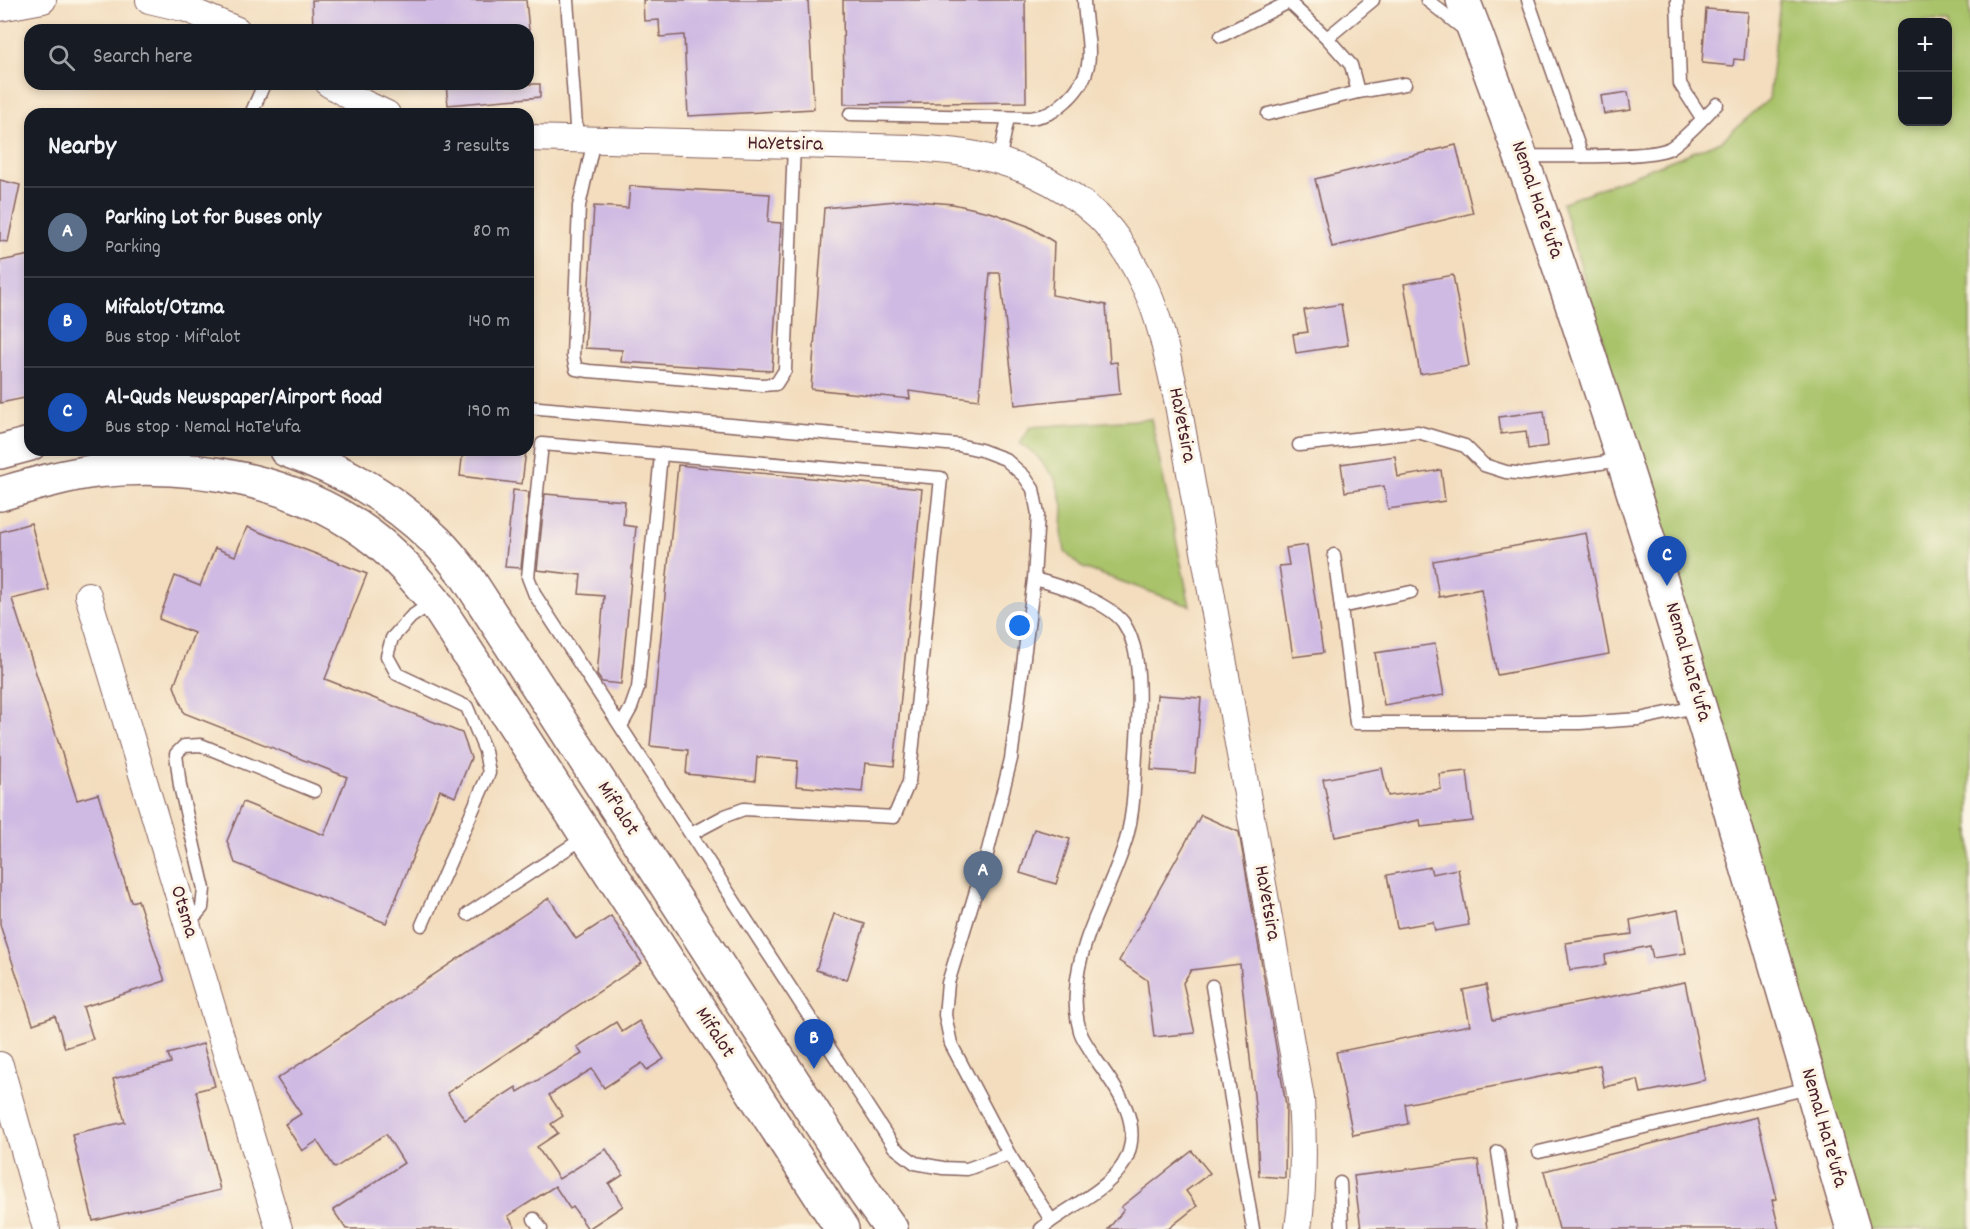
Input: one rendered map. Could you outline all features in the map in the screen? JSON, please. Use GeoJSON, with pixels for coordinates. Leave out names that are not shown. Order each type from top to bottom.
{"type":"FeatureCollection","features":[{"type":"Feature","properties":{"kind":"street"},"geometry":{"type":"LineString","coordinates":[[0,8],[43,0]]}},
{"type":"Feature","properties":{"kind":"street"},"geometry":{"type":"LineString","coordinates":[[149,0],[188,9],[223,24]]}},
{"type":"Feature","properties":{"kind":"street","name":"Nemal HaTe'ufa"},"geometry":{"type":"LineString","coordinates":[[1463,0],[1558,263],[1662,578],[1853,1229]]}},
{"type":"Feature","properties":{"kind":"street"},"geometry":{"type":"LineString","coordinates":[[339,90],[374,108]]}},
{"type":"Feature","properties":{"kind":"street","name":"HaYetsira"},"geometry":{"type":"LineString","coordinates":[[534,138],[912,148],[959,152],[999,161],[1034,174],[1069,192],[1100,217],[1127,254],[1147,290],[1162,334],[1177,399],[1301,1099],[1304,1159],[1298,1229]]}},
{"type":"Feature","properties":{"kind":"street"},"geometry":{"type":"LineString","coordinates":[[0,452],[24,446]]}},
{"type":"Feature","properties":{"kind":"street","name":"Mif'alot"},"geometry":{"type":"LineString","coordinates":[[303,456],[328,465],[360,482],[400,509],[435,539],[467,577],[866,1194],[891,1229]]}},
{"type":"Feature","properties":{"kind":"street","name":"Mif'alot"},"geometry":{"type":"LineString","coordinates":[[0,494],[97,471],[182,470],[268,486],[312,502],[340,517],[376,540],[406,567],[434,601],[587,836]]}},
{"type":"Feature","properties":{"kind":"street","name":"Otsma"},"geometry":{"type":"LineString","coordinates":[[88,595],[275,1226]]}},
{"type":"Feature","properties":{"kind":"street","name":"Mifalot"},"geometry":{"type":"LineString","coordinates":[[587,836],[842,1229]]}},
{"type":"Feature","properties":{"kind":"street"},"geometry":{"type":"LineString","coordinates":[[0,1065],[46,1229]]}},
{"type":"Feature","properties":{"kind":"lane"},"geometry":{"type":"LineString","coordinates":[[567,0],[585,140],[579,206],[573,356],[576,369],[762,385],[776,384],[785,370],[794,145]]}},
{"type":"Feature","properties":{"kind":"lane"},"geometry":{"type":"LineString","coordinates":[[850,114],[1008,118],[1050,115],[1072,94],[1088,72],[1089,44],[1084,18],[1084,0]]}},
{"type":"Feature","properties":{"kind":"lane"},"geometry":{"type":"LineString","coordinates":[[1328,38],[1372,0]]}},
{"type":"Feature","properties":{"kind":"lane"},"geometry":{"type":"LineString","coordinates":[[1426,0],[1479,42]]}},
{"type":"Feature","properties":{"kind":"lane"},"geometry":{"type":"LineString","coordinates":[[1528,0],[1582,156]]}},
{"type":"Feature","properties":{"kind":"lane"},"geometry":{"type":"LineString","coordinates":[[1677,0],[1680,84],[1702,118]]}},
{"type":"Feature","properties":{"kind":"lane"},"geometry":{"type":"LineString","coordinates":[[1221,36],[1289,2],[1328,38],[1351,65],[1358,92]]}},
{"type":"Feature","properties":{"kind":"lane"},"geometry":{"type":"LineString","coordinates":[[1268,114],[1358,92],[1405,84]]}},
{"type":"Feature","properties":{"kind":"lane"},"geometry":{"type":"LineString","coordinates":[[254,108],[261,90]]}},
{"type":"Feature","properties":{"kind":"lane"},"geometry":{"type":"LineString","coordinates":[[1521,156],[1639,154],[1668,150],[1717,104]]}},
{"type":"Feature","properties":{"kind":"lane"},"geometry":{"type":"LineString","coordinates":[[999,161],[1008,118]]}},
{"type":"Feature","properties":{"kind":"lane"},"geometry":{"type":"LineString","coordinates":[[534,408],[958,445],[1005,459],[1024,476],[1033,489],[1038,514],[1034,579],[1011,759],[986,858],[948,982],[945,1015],[951,1044],[1010,1154],[1051,1220]]}},
{"type":"Feature","properties":{"kind":"lane"},"geometry":{"type":"LineString","coordinates":[[1299,446],[1418,432],[1465,446],[1484,465],[1506,472],[1526,474],[1622,459]]}},
{"type":"Feature","properties":{"kind":"lane"},"geometry":{"type":"LineString","coordinates":[[691,834],[744,809],[894,817],[909,782],[941,478],[542,444],[528,578],[535,595],[894,1147],[915,1162],[943,1168],[967,1169],[1010,1154]]}},
{"type":"Feature","properties":{"kind":"lane"},"geometry":{"type":"LineString","coordinates":[[621,726],[638,688],[661,454]]}},
{"type":"Feature","properties":{"kind":"lane"},"geometry":{"type":"LineString","coordinates":[[1334,555],[1356,723],[1580,723],[1639,719],[1700,706]]}},
{"type":"Feature","properties":{"kind":"lane"},"geometry":{"type":"LineString","coordinates":[[1034,579],[1057,584],[1109,609],[1123,622],[1136,654],[1139,698],[1131,818],[1124,848],[1086,942],[1079,966],[1076,989],[1080,1033],[1129,1111],[1131,1142],[1126,1159],[1113,1176],[1041,1229]]}},
{"type":"Feature","properties":{"kind":"lane"},"geometry":{"type":"LineString","coordinates":[[1341,608],[1411,592]]}},
{"type":"Feature","properties":{"kind":"lane"},"geometry":{"type":"LineString","coordinates":[[422,925],[489,773],[486,751],[467,707],[397,674],[387,656],[392,638],[411,617],[434,601]]}},
{"type":"Feature","properties":{"kind":"lane"},"geometry":{"type":"LineString","coordinates":[[186,920],[202,908],[204,889],[176,754],[184,746],[201,744],[314,791]]}},
{"type":"Feature","properties":{"kind":"lane"},"geometry":{"type":"LineString","coordinates":[[468,914],[587,836]]}},
{"type":"Feature","properties":{"kind":"lane"},"geometry":{"type":"LineString","coordinates":[[1212,986],[1249,1212],[1254,1229]]}},
{"type":"Feature","properties":{"kind":"lane"},"geometry":{"type":"LineString","coordinates":[[1539,1152],[1811,1087]]}},
{"type":"Feature","properties":{"kind":"lane"},"geometry":{"type":"LineString","coordinates":[[1498,1152],[1510,1229]]}},
{"type":"Feature","properties":{"kind":"lane"},"geometry":{"type":"LineString","coordinates":[[1340,1183],[1342,1229]]}},
{"type":"Feature","properties":{"kind":"lane"},"geometry":{"type":"LineString","coordinates":[[1029,1229],[1051,1220]]}},
{"type":"Feature","properties":{"kind":"green space"},"geometry":{"type":"Polygon","coordinates":[[[1780,0],[1970,0],[1970,1229],[1866,1229],[1562,203],[1721,141],[1769,99],[1780,0]]]}},
{"type":"Feature","properties":{"kind":"green space"},"geometry":{"type":"Polygon","coordinates":[[[1151,419],[1190,606],[1081,567],[1065,552],[1062,533],[1063,505],[1055,479],[1036,455],[1020,443],[1030,427],[1151,419]]]}},
{"type":"Feature","properties":{"kind":"building"},"geometry":{"type":"Polygon","coordinates":[[[312,0],[526,0],[528,24],[313,24],[312,0]]]}},
{"type":"Feature","properties":{"kind":"building"},"geometry":{"type":"Polygon","coordinates":[[[643,0],[808,0],[814,109],[688,116],[684,35],[660,37],[659,20],[644,21],[643,0]]]}},
{"type":"Feature","properties":{"kind":"building"},"geometry":{"type":"Polygon","coordinates":[[[843,0],[1025,0],[1026,102],[844,104],[843,0]]]}},
{"type":"Feature","properties":{"kind":"building"},"geometry":{"type":"Polygon","coordinates":[[[1706,9],[1748,12],[1744,60],[1734,59],[1733,66],[1702,63],[1706,9]]]}},
{"type":"Feature","properties":{"kind":"building"},"geometry":{"type":"Polygon","coordinates":[[[534,84],[540,84],[540,97],[448,105],[447,90],[534,90],[534,84]]]}},
{"type":"Feature","properties":{"kind":"building"},"geometry":{"type":"Polygon","coordinates":[[[1628,92],[1631,110],[1604,114],[1601,96],[1628,92]]]}},
{"type":"Feature","properties":{"kind":"building"},"geometry":{"type":"Polygon","coordinates":[[[1456,145],[1473,213],[1332,247],[1315,179],[1456,145]]]}},
{"type":"Feature","properties":{"kind":"building"},"geometry":{"type":"Polygon","coordinates":[[[0,180],[20,185],[8,242],[0,241],[0,180]]]}},
{"type":"Feature","properties":{"kind":"building"},"geometry":{"type":"Polygon","coordinates":[[[630,186],[770,194],[768,222],[781,223],[772,371],[621,362],[622,350],[585,348],[594,206],[628,208],[630,186]]]}},
{"type":"Feature","properties":{"kind":"building"},"geometry":{"type":"Polygon","coordinates":[[[906,200],[953,204],[993,213],[1028,226],[1054,242],[1052,295],[1106,305],[1110,363],[1117,362],[1120,394],[1015,405],[1000,273],[990,273],[979,400],[909,391],[910,399],[811,389],[824,208],[906,200]]]}},
{"type":"Feature","properties":{"kind":"building"},"geometry":{"type":"Polygon","coordinates":[[[24,256],[24,398],[0,403],[0,261],[24,256]]]}},
{"type":"Feature","properties":{"kind":"building"},"geometry":{"type":"Polygon","coordinates":[[[1453,275],[1469,366],[1420,374],[1404,284],[1453,275]]]}},
{"type":"Feature","properties":{"kind":"building"},"geometry":{"type":"Polygon","coordinates":[[[1341,304],[1348,345],[1296,353],[1293,334],[1308,332],[1304,310],[1341,304]]]}},
{"type":"Feature","properties":{"kind":"building"},"geometry":{"type":"Polygon","coordinates":[[[1544,411],[1548,446],[1528,449],[1526,431],[1501,434],[1499,417],[1544,411]]]}},
{"type":"Feature","properties":{"kind":"building"},"geometry":{"type":"Polygon","coordinates":[[[462,456],[525,456],[522,484],[460,476],[462,456]]]}},
{"type":"Feature","properties":{"kind":"building"},"geometry":{"type":"Polygon","coordinates":[[[1395,456],[1398,477],[1441,470],[1445,501],[1388,509],[1384,486],[1345,492],[1341,464],[1395,456]]]}},
{"type":"Feature","properties":{"kind":"building"},"geometry":{"type":"Polygon","coordinates":[[[678,465],[922,489],[894,766],[865,763],[862,792],[796,786],[798,761],[757,757],[755,781],[686,774],[688,750],[650,746],[678,465]]]}},
{"type":"Feature","properties":{"kind":"building"},"geometry":{"type":"Polygon","coordinates":[[[513,490],[529,492],[521,568],[505,567],[513,490]]]}},
{"type":"Feature","properties":{"kind":"building"},"geometry":{"type":"Polygon","coordinates":[[[545,494],[625,501],[623,525],[636,527],[621,684],[602,682],[597,675],[604,596],[579,594],[581,575],[537,570],[545,494]]]}},
{"type":"Feature","properties":{"kind":"building"},"geometry":{"type":"Polygon","coordinates":[[[31,523],[49,590],[12,599],[77,800],[98,794],[131,902],[138,900],[165,981],[83,1007],[93,1039],[65,1048],[55,1016],[33,1024],[0,925],[0,532],[31,523]]]}},
{"type":"Feature","properties":{"kind":"building"},"geometry":{"type":"Polygon","coordinates":[[[247,527],[367,574],[325,679],[462,733],[471,758],[455,797],[440,790],[386,923],[235,863],[227,841],[243,802],[324,835],[347,777],[184,713],[174,686],[194,633],[159,619],[175,576],[200,586],[215,548],[235,556],[247,527]]]}},
{"type":"Feature","properties":{"kind":"building"},"geometry":{"type":"Polygon","coordinates":[[[1586,533],[1609,654],[1497,675],[1481,589],[1439,597],[1433,561],[1586,533]]]}},
{"type":"Feature","properties":{"kind":"building"},"geometry":{"type":"Polygon","coordinates":[[[1307,545],[1323,653],[1293,657],[1279,566],[1289,565],[1286,548],[1307,545]]]}},
{"type":"Feature","properties":{"kind":"building"},"geometry":{"type":"Polygon","coordinates":[[[1435,644],[1444,695],[1384,705],[1375,653],[1435,644]]]}},
{"type":"Feature","properties":{"kind":"building"},"geometry":{"type":"Polygon","coordinates":[[[1157,695],[1201,698],[1195,773],[1151,770],[1157,695]]]}},
{"type":"Feature","properties":{"kind":"building"},"geometry":{"type":"Polygon","coordinates":[[[1382,768],[1388,796],[1441,789],[1439,774],[1467,771],[1473,821],[1421,827],[1420,820],[1335,837],[1323,779],[1382,768]]]}},
{"type":"Feature","properties":{"kind":"building"},"geometry":{"type":"Polygon","coordinates":[[[1201,815],[1239,832],[1286,1105],[1285,1178],[1259,1176],[1257,1124],[1240,964],[1191,970],[1183,983],[1195,1033],[1154,1037],[1147,980],[1119,961],[1201,815]]]}},
{"type":"Feature","properties":{"kind":"building"},"geometry":{"type":"Polygon","coordinates":[[[1034,829],[1070,839],[1056,884],[1020,873],[1034,829]]]}},
{"type":"Feature","properties":{"kind":"building"},"geometry":{"type":"Polygon","coordinates":[[[1430,867],[1432,874],[1458,869],[1469,925],[1435,931],[1433,922],[1397,928],[1387,875],[1430,867]]]}},
{"type":"Feature","properties":{"kind":"building"},"geometry":{"type":"Polygon","coordinates":[[[549,898],[576,939],[611,916],[642,963],[447,1093],[465,1120],[516,1087],[518,1092],[582,1054],[577,1047],[616,1022],[622,1032],[639,1021],[664,1059],[647,1070],[642,1063],[604,1088],[592,1069],[549,1095],[563,1116],[551,1124],[558,1133],[537,1147],[559,1179],[606,1149],[623,1175],[609,1184],[623,1206],[588,1229],[573,1207],[570,1209],[555,1186],[508,1216],[516,1229],[346,1229],[333,1210],[404,1163],[386,1134],[335,1168],[317,1141],[302,1151],[285,1124],[301,1114],[277,1079],[549,898]]]}},
{"type":"Feature","properties":{"kind":"building"},"geometry":{"type":"Polygon","coordinates":[[[1678,910],[1686,953],[1653,958],[1650,946],[1605,955],[1606,965],[1570,970],[1566,943],[1632,934],[1630,920],[1678,910]]]}},
{"type":"Feature","properties":{"kind":"building"},"geometry":{"type":"Polygon","coordinates":[[[834,914],[865,924],[847,980],[816,970],[834,914]]]}},
{"type":"Feature","properties":{"kind":"building"},"geometry":{"type":"Polygon","coordinates":[[[1685,982],[1705,1080],[1641,1093],[1638,1080],[1604,1087],[1600,1065],[1405,1104],[1408,1124],[1353,1135],[1336,1052],[1470,1025],[1463,990],[1486,985],[1493,1020],[1685,982]]]}},
{"type":"Feature","properties":{"kind":"building"},"geometry":{"type":"Polygon","coordinates":[[[203,1044],[215,1086],[196,1091],[220,1190],[93,1221],[72,1134],[125,1122],[113,1079],[171,1063],[168,1054],[203,1044]]]}},
{"type":"Feature","properties":{"kind":"building"},"geometry":{"type":"Polygon","coordinates":[[[1757,1117],[1777,1199],[1772,1200],[1779,1229],[1559,1229],[1544,1171],[1757,1117]]]}},
{"type":"Feature","properties":{"kind":"building"},"geometry":{"type":"Polygon","coordinates":[[[1192,1151],[1210,1173],[1186,1191],[1197,1206],[1168,1229],[1108,1229],[1124,1210],[1121,1207],[1192,1151]]]}},
{"type":"Feature","properties":{"kind":"building"},"geometry":{"type":"Polygon","coordinates":[[[1478,1160],[1487,1229],[1361,1229],[1354,1176],[1478,1160]]]}},
{"type":"Feature","properties":{"kind":"place","name":"Al-Quds Newspaper/Airport Road"},"geometry":{"type":"Point","coordinates":[1667,586]}},
{"type":"Feature","properties":{"kind":"place","name":"Parking Lot for Buses only"},"geometry":{"type":"Point","coordinates":[983,901]}},
{"type":"Feature","properties":{"kind":"place","name":"Mifalot/Otzma"},"geometry":{"type":"Point","coordinates":[814,1069]}}]}
